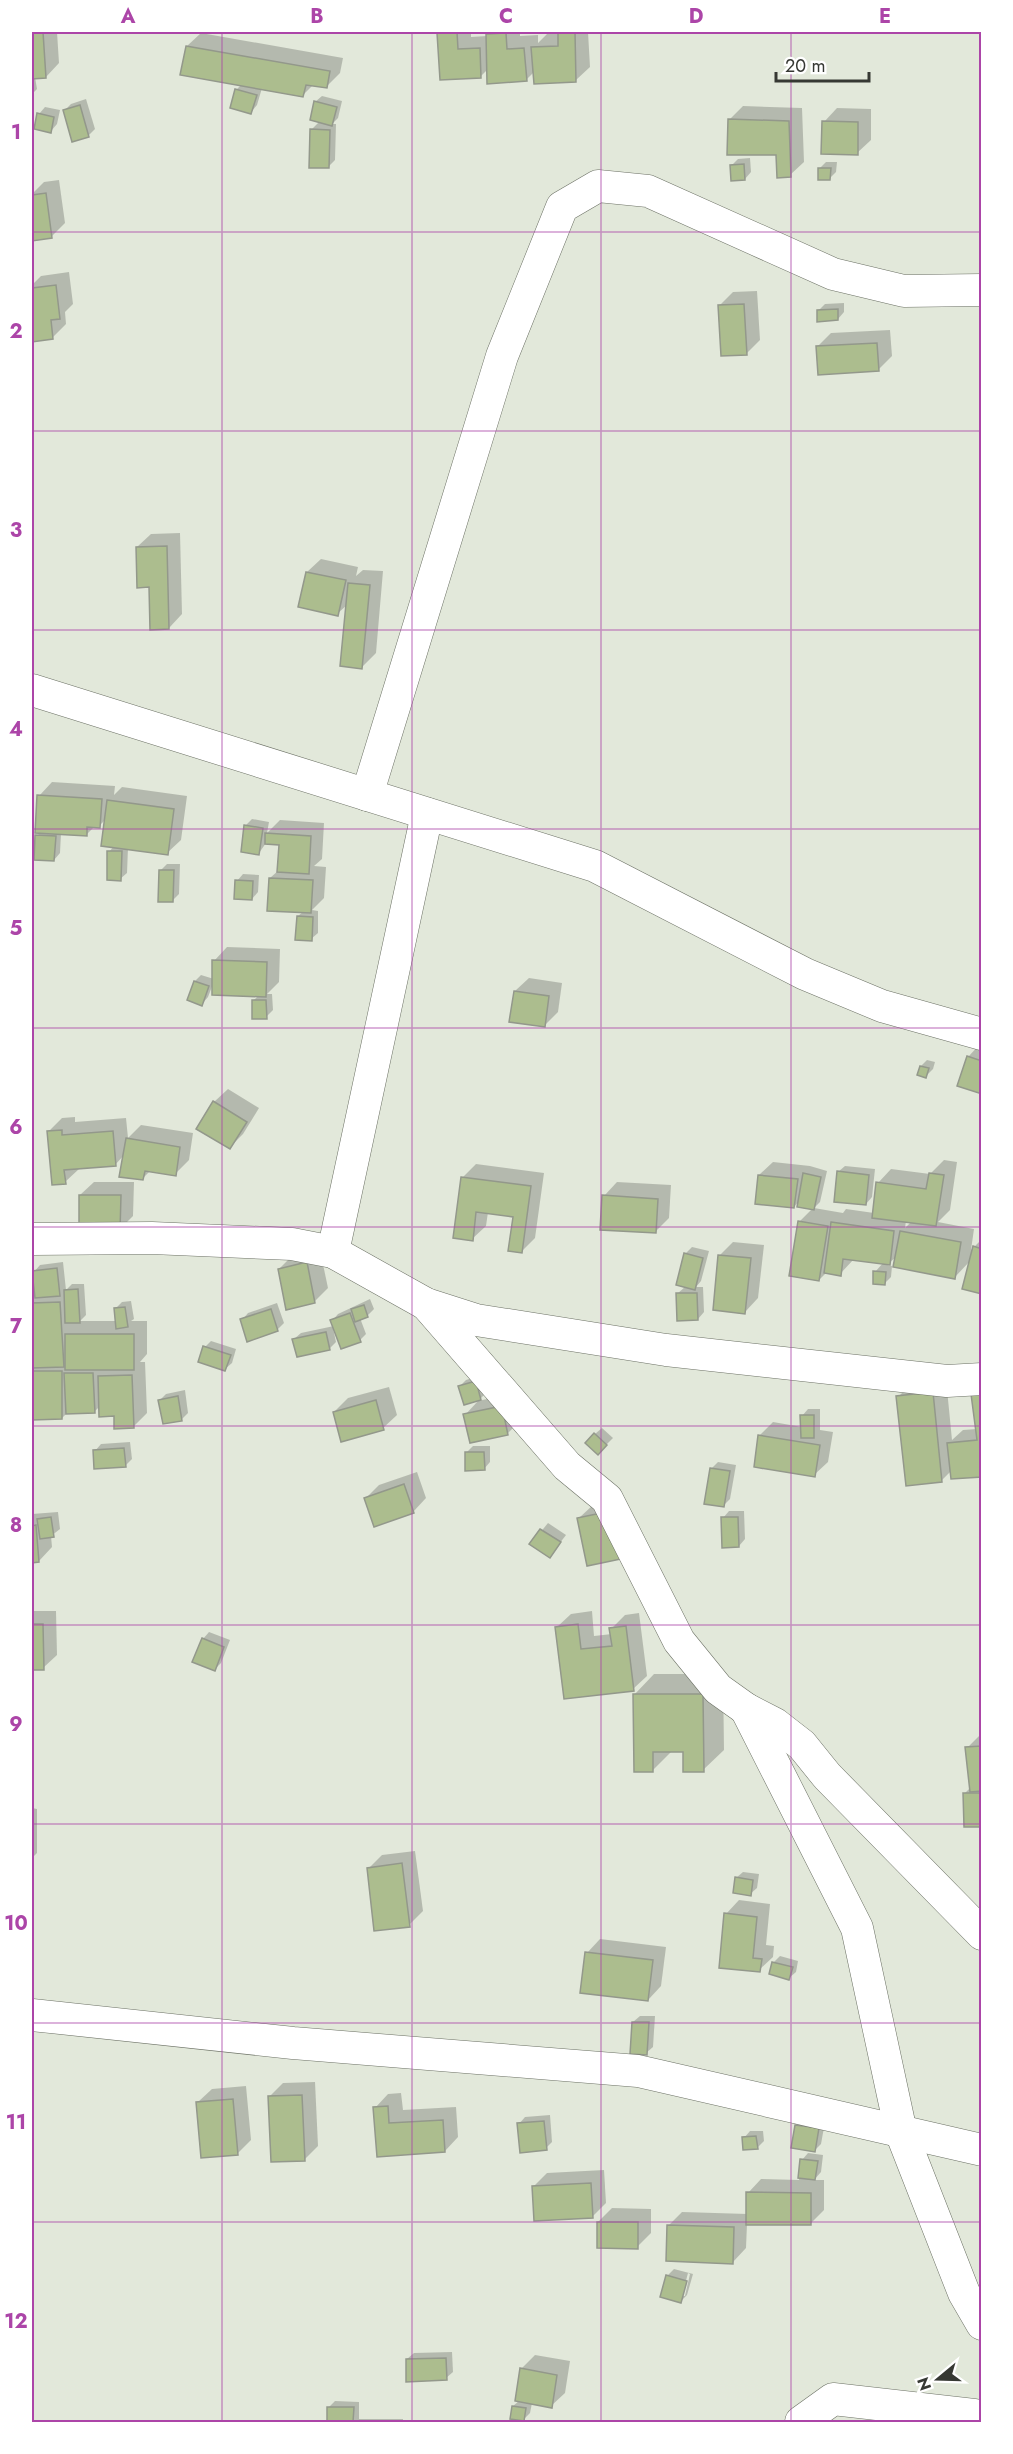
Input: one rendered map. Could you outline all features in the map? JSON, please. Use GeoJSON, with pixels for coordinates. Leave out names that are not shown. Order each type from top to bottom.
{"type":"FeatureCollection","features":[{"type":"Feature","properties":{"kind":"street"},"geometry":{"type":"LineString","coordinates":[[367,795],[502,356],[562,207],[598,186],[648,191],[833,274],[904,291],[981,290]]}},
{"type":"Feature","properties":{"kind":"street"},"geometry":{"type":"LineString","coordinates":[[32,690],[596,866],[804,974],[882,1006],[981,1034]]}},
{"type":"Feature","properties":{"kind":"street"},"geometry":{"type":"LineString","coordinates":[[333,1252],[427,814]]}},
{"type":"Feature","properties":{"kind":"street"},"geometry":{"type":"LineString","coordinates":[[32,1239],[164,1239],[292,1244],[333,1252],[426,1304],[476,1320],[666,1350],[947,1381],[981,1379]]}},
{"type":"Feature","properties":{"kind":"street"},"geometry":{"type":"LineString","coordinates":[[426,1304],[567,1466],[607,1499],[679,1641],[718,1689],[746,1709],[775,1724],[802,1745],[827,1776],[981,1934]]}},
{"type":"Feature","properties":{"kind":"street"},"geometry":{"type":"LineString","coordinates":[[746,1709],[857,1928],[901,2132],[964,2293],[981,2324]]}},
{"type":"Feature","properties":{"kind":"street"},"geometry":{"type":"LineString","coordinates":[[32,2015],[293,2043],[638,2071],[981,2150]]}},
{"type":"Feature","properties":{"kind":"street"},"geometry":{"type":"LineString","coordinates":[[801,2422],[833,2399],[974,2415],[981,2419]]}},
{"type":"Feature","properties":{"kind":"building"},"geometry":{"type":"Polygon","coordinates":[[[32,32],[43,32],[46,78],[32,79],[32,32]]]}},
{"type":"Feature","properties":{"kind":"building"},"geometry":{"type":"Polygon","coordinates":[[[457,32],[458,49],[480,48],[481,78],[440,80],[437,33],[457,32]]]}},
{"type":"Feature","properties":{"kind":"building"},"geometry":{"type":"Polygon","coordinates":[[[558,32],[575,32],[576,82],[534,84],[531,47],[558,46],[558,32]]]}},
{"type":"Feature","properties":{"kind":"building"},"geometry":{"type":"Polygon","coordinates":[[[506,33],[507,49],[524,48],[527,81],[487,84],[486,34],[506,33]]]}},
{"type":"Feature","properties":{"kind":"building"},"geometry":{"type":"Polygon","coordinates":[[[186,46],[330,71],[327,88],[306,85],[303,97],[180,75],[186,46]]]}},
{"type":"Feature","properties":{"kind":"building"},"geometry":{"type":"Polygon","coordinates":[[[235,89],[257,95],[251,114],[230,108],[235,89]]]}},
{"type":"Feature","properties":{"kind":"building"},"geometry":{"type":"Polygon","coordinates":[[[314,101],[337,107],[332,126],[310,120],[314,101]]]}},
{"type":"Feature","properties":{"kind":"building"},"geometry":{"type":"Polygon","coordinates":[[[80,105],[89,137],[72,142],[63,110],[80,105]]]}},
{"type":"Feature","properties":{"kind":"building"},"geometry":{"type":"Polygon","coordinates":[[[37,113],[54,117],[51,133],[34,129],[37,113]]]}},
{"type":"Feature","properties":{"kind":"building"},"geometry":{"type":"Polygon","coordinates":[[[728,119],[789,121],[791,177],[777,178],[776,155],[727,155],[728,119]]]}},
{"type":"Feature","properties":{"kind":"building"},"geometry":{"type":"Polygon","coordinates":[[[822,121],[858,122],[858,155],[821,154],[822,121]]]}},
{"type":"Feature","properties":{"kind":"building"},"geometry":{"type":"Polygon","coordinates":[[[310,129],[330,130],[329,168],[309,168],[310,129]]]}},
{"type":"Feature","properties":{"kind":"building"},"geometry":{"type":"Polygon","coordinates":[[[744,164],[745,180],[731,181],[730,165],[744,164]]]}},
{"type":"Feature","properties":{"kind":"building"},"geometry":{"type":"Polygon","coordinates":[[[818,168],[831,168],[830,180],[818,180],[818,168]]]}},
{"type":"Feature","properties":{"kind":"building"},"geometry":{"type":"Polygon","coordinates":[[[46,193],[52,238],[32,241],[32,195],[46,193]]]}},
{"type":"Feature","properties":{"kind":"building"},"geometry":{"type":"Polygon","coordinates":[[[56,285],[60,319],[51,320],[53,339],[32,342],[32,288],[56,285]]]}},
{"type":"Feature","properties":{"kind":"building"},"geometry":{"type":"Polygon","coordinates":[[[744,304],[747,355],[721,356],[718,305],[744,304]]]}},
{"type":"Feature","properties":{"kind":"building"},"geometry":{"type":"Polygon","coordinates":[[[838,309],[838,320],[817,322],[817,310],[838,309]]]}},
{"type":"Feature","properties":{"kind":"building"},"geometry":{"type":"Polygon","coordinates":[[[877,343],[879,371],[818,375],[816,346],[877,343]]]}},
{"type":"Feature","properties":{"kind":"building"},"geometry":{"type":"Polygon","coordinates":[[[167,546],[169,629],[150,630],[149,587],[137,588],[136,547],[167,546]]]}},
{"type":"Feature","properties":{"kind":"building"},"geometry":{"type":"Polygon","coordinates":[[[306,572],[346,580],[338,616],[298,607],[306,572]]]}},
{"type":"Feature","properties":{"kind":"building"},"geometry":{"type":"Polygon","coordinates":[[[348,583],[370,585],[362,669],[340,666],[348,583]]]}},
{"type":"Feature","properties":{"kind":"building"},"geometry":{"type":"Polygon","coordinates":[[[37,795],[102,799],[100,828],[87,827],[87,836],[35,833],[37,795]]]}},
{"type":"Feature","properties":{"kind":"building"},"geometry":{"type":"Polygon","coordinates":[[[107,800],[174,809],[168,855],[101,846],[107,800]]]}},
{"type":"Feature","properties":{"kind":"building"},"geometry":{"type":"Polygon","coordinates":[[[244,825],[263,828],[259,855],[241,852],[244,825]]]}},
{"type":"Feature","properties":{"kind":"building"},"geometry":{"type":"Polygon","coordinates":[[[265,833],[311,836],[309,874],[277,872],[279,845],[265,844],[265,833]]]}},
{"type":"Feature","properties":{"kind":"building"},"geometry":{"type":"Polygon","coordinates":[[[35,835],[56,836],[54,861],[34,860],[35,835]]]}},
{"type":"Feature","properties":{"kind":"building"},"geometry":{"type":"Polygon","coordinates":[[[107,851],[122,851],[121,881],[107,880],[107,851]]]}},
{"type":"Feature","properties":{"kind":"building"},"geometry":{"type":"Polygon","coordinates":[[[159,870],[174,870],[173,902],[158,902],[159,870]]]}},
{"type":"Feature","properties":{"kind":"building"},"geometry":{"type":"Polygon","coordinates":[[[269,878],[313,880],[311,913],[267,911],[269,878]]]}},
{"type":"Feature","properties":{"kind":"building"},"geometry":{"type":"Polygon","coordinates":[[[235,880],[253,881],[252,900],[234,899],[235,880]]]}},
{"type":"Feature","properties":{"kind":"building"},"geometry":{"type":"Polygon","coordinates":[[[297,916],[313,917],[312,941],[295,940],[297,916]]]}},
{"type":"Feature","properties":{"kind":"building"},"geometry":{"type":"Polygon","coordinates":[[[212,960],[267,962],[266,997],[212,995],[212,960]]]}},
{"type":"Feature","properties":{"kind":"building"},"geometry":{"type":"Polygon","coordinates":[[[194,981],[209,986],[202,1006],[187,1000],[194,981]]]}},
{"type":"Feature","properties":{"kind":"building"},"geometry":{"type":"Polygon","coordinates":[[[514,991],[549,996],[545,1027],[509,1022],[514,991]]]}},
{"type":"Feature","properties":{"kind":"building"},"geometry":{"type":"Polygon","coordinates":[[[252,1000],[266,1000],[267,1019],[252,1019],[252,1000]]]}},
{"type":"Feature","properties":{"kind":"building"},"geometry":{"type":"Polygon","coordinates":[[[967,1056],[982,1061],[982,1094],[957,1086],[967,1056]]]}},
{"type":"Feature","properties":{"kind":"building"},"geometry":{"type":"Polygon","coordinates":[[[920,1066],[929,1068],[926,1078],[917,1075],[920,1066]]]}},
{"type":"Feature","properties":{"kind":"building"},"geometry":{"type":"Polygon","coordinates":[[[213,1101],[247,1122],[230,1149],[196,1129],[213,1101]]]}},
{"type":"Feature","properties":{"kind":"building"},"geometry":{"type":"Polygon","coordinates":[[[62,1130],[62,1135],[113,1131],[116,1166],[64,1170],[66,1184],[52,1185],[47,1131],[62,1130]]]}},
{"type":"Feature","properties":{"kind":"building"},"geometry":{"type":"Polygon","coordinates":[[[126,1138],[180,1147],[176,1176],[145,1171],[143,1180],[119,1177],[126,1138]]]}},
{"type":"Feature","properties":{"kind":"building"},"geometry":{"type":"Polygon","coordinates":[[[837,1171],[869,1175],[866,1205],[834,1202],[837,1171]]]}},
{"type":"Feature","properties":{"kind":"building"},"geometry":{"type":"Polygon","coordinates":[[[803,1173],[821,1177],[814,1210],[797,1207],[803,1173]]]}},
{"type":"Feature","properties":{"kind":"building"},"geometry":{"type":"Polygon","coordinates":[[[929,1173],[944,1175],[936,1226],[872,1218],[876,1182],[926,1189],[929,1173]]]}},
{"type":"Feature","properties":{"kind":"building"},"geometry":{"type":"Polygon","coordinates":[[[758,1175],[798,1179],[794,1208],[755,1204],[758,1175]]]}},
{"type":"Feature","properties":{"kind":"building"},"geometry":{"type":"Polygon","coordinates":[[[461,1177],[531,1186],[522,1253],[508,1251],[513,1217],[476,1212],[473,1241],[453,1238],[461,1177]]]}},
{"type":"Feature","properties":{"kind":"building"},"geometry":{"type":"Polygon","coordinates":[[[79,1195],[121,1195],[120,1231],[79,1230],[79,1195]]]}},
{"type":"Feature","properties":{"kind":"building"},"geometry":{"type":"Polygon","coordinates":[[[602,1195],[658,1199],[656,1233],[600,1230],[602,1195]]]}},
{"type":"Feature","properties":{"kind":"building"},"geometry":{"type":"Polygon","coordinates":[[[798,1221],[828,1226],[819,1281],[789,1276],[798,1221]]]}},
{"type":"Feature","properties":{"kind":"building"},"geometry":{"type":"Polygon","coordinates":[[[831,1222],[894,1231],[890,1265],[843,1259],[841,1276],[824,1273],[831,1222]]]}},
{"type":"Feature","properties":{"kind":"building"},"geometry":{"type":"Polygon","coordinates":[[[900,1231],[961,1242],[955,1279],[893,1267],[900,1231]]]}},
{"type":"Feature","properties":{"kind":"building"},"geometry":{"type":"Polygon","coordinates":[[[973,1246],[982,1249],[982,1294],[962,1289],[973,1246]]]}},
{"type":"Feature","properties":{"kind":"building"},"geometry":{"type":"Polygon","coordinates":[[[684,1253],[703,1258],[695,1290],[676,1285],[684,1253]]]}},
{"type":"Feature","properties":{"kind":"building"},"geometry":{"type":"Polygon","coordinates":[[[718,1255],[751,1258],[745,1314],[713,1310],[718,1255]]]}},
{"type":"Feature","properties":{"kind":"building"},"geometry":{"type":"Polygon","coordinates":[[[307,1262],[315,1303],[286,1310],[278,1269],[307,1262]]]}},
{"type":"Feature","properties":{"kind":"building"},"geometry":{"type":"Polygon","coordinates":[[[57,1268],[60,1296],[35,1298],[32,1271],[57,1268]]]}},
{"type":"Feature","properties":{"kind":"building"},"geometry":{"type":"Polygon","coordinates":[[[873,1271],[886,1272],[885,1285],[873,1284],[873,1271]]]}},
{"type":"Feature","properties":{"kind":"building"},"geometry":{"type":"Polygon","coordinates":[[[78,1289],[80,1323],[65,1323],[64,1290],[78,1289]]]}},
{"type":"Feature","properties":{"kind":"building"},"geometry":{"type":"Polygon","coordinates":[[[676,1293],[697,1293],[698,1320],[677,1321],[676,1293]]]}},
{"type":"Feature","properties":{"kind":"building"},"geometry":{"type":"Polygon","coordinates":[[[60,1302],[64,1367],[32,1368],[32,1303],[60,1302]]]}},
{"type":"Feature","properties":{"kind":"building"},"geometry":{"type":"Polygon","coordinates":[[[364,1305],[368,1317],[355,1322],[351,1309],[364,1305]]]}},
{"type":"Feature","properties":{"kind":"building"},"geometry":{"type":"Polygon","coordinates":[[[125,1307],[128,1327],[116,1329],[114,1308],[125,1307]]]}},
{"type":"Feature","properties":{"kind":"building"},"geometry":{"type":"Polygon","coordinates":[[[271,1309],[278,1331],[247,1342],[240,1319],[271,1309]]]}},
{"type":"Feature","properties":{"kind":"building"},"geometry":{"type":"Polygon","coordinates":[[[350,1313],[361,1342],[341,1349],[330,1320],[350,1313]]]}},
{"type":"Feature","properties":{"kind":"building"},"geometry":{"type":"Polygon","coordinates":[[[326,1332],[330,1350],[297,1357],[292,1339],[326,1332]]]}},
{"type":"Feature","properties":{"kind":"building"},"geometry":{"type":"Polygon","coordinates":[[[65,1334],[134,1334],[134,1370],[65,1370],[65,1334]]]}},
{"type":"Feature","properties":{"kind":"building"},"geometry":{"type":"Polygon","coordinates":[[[203,1346],[231,1355],[225,1371],[198,1362],[203,1346]]]}},
{"type":"Feature","properties":{"kind":"building"},"geometry":{"type":"Polygon","coordinates":[[[32,1371],[62,1371],[62,1419],[32,1420],[32,1371]]]}},
{"type":"Feature","properties":{"kind":"building"},"geometry":{"type":"Polygon","coordinates":[[[64,1373],[93,1373],[95,1413],[66,1414],[64,1373]]]}},
{"type":"Feature","properties":{"kind":"building"},"geometry":{"type":"Polygon","coordinates":[[[132,1375],[134,1428],[114,1429],[114,1416],[99,1417],[98,1376],[132,1375]]]}},
{"type":"Feature","properties":{"kind":"building"},"geometry":{"type":"Polygon","coordinates":[[[476,1381],[481,1400],[464,1405],[458,1386],[476,1381]]]}},
{"type":"Feature","properties":{"kind":"building"},"geometry":{"type":"Polygon","coordinates":[[[933,1392],[942,1482],[906,1486],[896,1396],[933,1392]]]}},
{"type":"Feature","properties":{"kind":"building"},"geometry":{"type":"Polygon","coordinates":[[[982,1393],[982,1477],[951,1479],[947,1443],[977,1440],[971,1394],[982,1393]]]}},
{"type":"Feature","properties":{"kind":"building"},"geometry":{"type":"Polygon","coordinates":[[[178,1396],[182,1421],[163,1424],[158,1400],[178,1396]]]}},
{"type":"Feature","properties":{"kind":"building"},"geometry":{"type":"Polygon","coordinates":[[[376,1400],[384,1430],[341,1442],[333,1412],[376,1400]]]}},
{"type":"Feature","properties":{"kind":"building"},"geometry":{"type":"Polygon","coordinates":[[[502,1406],[508,1435],[470,1443],[463,1414],[502,1406]]]}},
{"type":"Feature","properties":{"kind":"building"},"geometry":{"type":"Polygon","coordinates":[[[800,1415],[814,1415],[814,1438],[801,1438],[800,1415]]]}},
{"type":"Feature","properties":{"kind":"building"},"geometry":{"type":"Polygon","coordinates":[[[594,1433],[607,1445],[598,1455],[585,1443],[594,1433]]]}},
{"type":"Feature","properties":{"kind":"building"},"geometry":{"type":"Polygon","coordinates":[[[758,1435],[820,1445],[815,1477],[754,1467],[758,1435]]]}},
{"type":"Feature","properties":{"kind":"building"},"geometry":{"type":"Polygon","coordinates":[[[124,1448],[126,1467],[94,1469],[93,1450],[124,1448]]]}},
{"type":"Feature","properties":{"kind":"building"},"geometry":{"type":"Polygon","coordinates":[[[465,1452],[484,1452],[485,1470],[465,1471],[465,1452]]]}},
{"type":"Feature","properties":{"kind":"building"},"geometry":{"type":"Polygon","coordinates":[[[710,1468],[730,1471],[724,1507],[704,1504],[710,1468]]]}},
{"type":"Feature","properties":{"kind":"building"},"geometry":{"type":"Polygon","coordinates":[[[404,1484],[414,1513],[374,1527],[364,1498],[404,1484]]]}},
{"type":"Feature","properties":{"kind":"building"},"geometry":{"type":"Polygon","coordinates":[[[611,1511],[621,1559],[587,1566],[577,1518],[611,1511]]]}},
{"type":"Feature","properties":{"kind":"building"},"geometry":{"type":"Polygon","coordinates":[[[51,1517],[54,1537],[40,1539],[37,1519],[51,1517]]]}},
{"type":"Feature","properties":{"kind":"building"},"geometry":{"type":"Polygon","coordinates":[[[721,1517],[738,1517],[739,1547],[722,1548],[721,1517]]]}},
{"type":"Feature","properties":{"kind":"building"},"geometry":{"type":"Polygon","coordinates":[[[36,1525],[39,1562],[32,1563],[32,1526],[36,1525]]]}},
{"type":"Feature","properties":{"kind":"building"},"geometry":{"type":"Polygon","coordinates":[[[540,1529],[561,1542],[550,1558],[529,1544],[540,1529]]]}},
{"type":"Feature","properties":{"kind":"building"},"geometry":{"type":"Polygon","coordinates":[[[32,1624],[43,1624],[44,1670],[32,1670],[32,1624]]]}},
{"type":"Feature","properties":{"kind":"building"},"geometry":{"type":"Polygon","coordinates":[[[578,1624],[581,1649],[612,1646],[609,1628],[626,1626],[634,1691],[564,1699],[555,1627],[578,1624]]]}},
{"type":"Feature","properties":{"kind":"building"},"geometry":{"type":"Polygon","coordinates":[[[202,1638],[224,1647],[215,1671],[192,1662],[202,1638]]]}},
{"type":"Feature","properties":{"kind":"building"},"geometry":{"type":"Polygon","coordinates":[[[633,1694],[703,1694],[704,1772],[683,1772],[683,1752],[653,1752],[653,1772],[634,1772],[633,1694]]]}},
{"type":"Feature","properties":{"kind":"building"},"geometry":{"type":"Polygon","coordinates":[[[982,1746],[982,1791],[970,1792],[965,1747],[982,1746]]]}},
{"type":"Feature","properties":{"kind":"building"},"geometry":{"type":"Polygon","coordinates":[[[963,1793],[982,1793],[982,1827],[964,1827],[963,1793]]]}},
{"type":"Feature","properties":{"kind":"building"},"geometry":{"type":"Polygon","coordinates":[[[402,1863],[410,1927],[374,1931],[367,1868],[402,1863]]]}},
{"type":"Feature","properties":{"kind":"building"},"geometry":{"type":"Polygon","coordinates":[[[735,1877],[753,1880],[751,1896],[733,1893],[735,1877]]]}},
{"type":"Feature","properties":{"kind":"building"},"geometry":{"type":"Polygon","coordinates":[[[724,1913],[757,1917],[753,1958],[762,1959],[760,1972],[719,1968],[724,1913]]]}},
{"type":"Feature","properties":{"kind":"building"},"geometry":{"type":"Polygon","coordinates":[[[585,1952],[653,1960],[648,2001],[580,1993],[585,1952]]]}},
{"type":"Feature","properties":{"kind":"building"},"geometry":{"type":"Polygon","coordinates":[[[772,1962],[793,1967],[789,1980],[769,1974],[772,1962]]]}},
{"type":"Feature","properties":{"kind":"building"},"geometry":{"type":"Polygon","coordinates":[[[632,2022],[649,2022],[647,2055],[630,2054],[632,2022]]]}},
{"type":"Feature","properties":{"kind":"building"},"geometry":{"type":"Polygon","coordinates":[[[302,2095],[305,2161],[271,2162],[268,2096],[302,2095]]]}},
{"type":"Feature","properties":{"kind":"building"},"geometry":{"type":"Polygon","coordinates":[[[233,2099],[238,2155],[201,2158],[196,2102],[233,2099]]]}},
{"type":"Feature","properties":{"kind":"building"},"geometry":{"type":"Polygon","coordinates":[[[388,2106],[389,2123],[443,2120],[445,2152],[377,2157],[373,2107],[388,2106]]]}},
{"type":"Feature","properties":{"kind":"building"},"geometry":{"type":"Polygon","coordinates":[[[544,2121],[547,2150],[520,2153],[517,2123],[544,2121]]]}},
{"type":"Feature","properties":{"kind":"building"},"geometry":{"type":"Polygon","coordinates":[[[795,2125],[819,2128],[815,2152],[791,2148],[795,2125]]]}},
{"type":"Feature","properties":{"kind":"building"},"geometry":{"type":"Polygon","coordinates":[[[756,2136],[758,2149],[743,2150],[742,2137],[756,2136]]]}},
{"type":"Feature","properties":{"kind":"building"},"geometry":{"type":"Polygon","coordinates":[[[800,2159],[818,2161],[815,2180],[798,2178],[800,2159]]]}},
{"type":"Feature","properties":{"kind":"building"},"geometry":{"type":"Polygon","coordinates":[[[591,2183],[593,2218],[534,2221],[532,2186],[591,2183]]]}},
{"type":"Feature","properties":{"kind":"building"},"geometry":{"type":"Polygon","coordinates":[[[746,2192],[811,2193],[811,2225],[746,2225],[746,2192]]]}},
{"type":"Feature","properties":{"kind":"building"},"geometry":{"type":"Polygon","coordinates":[[[597,2222],[638,2222],[638,2249],[597,2248],[597,2222]]]}},
{"type":"Feature","properties":{"kind":"building"},"geometry":{"type":"Polygon","coordinates":[[[667,2225],[734,2227],[733,2264],[666,2261],[667,2225]]]}},
{"type":"Feature","properties":{"kind":"building"},"geometry":{"type":"Polygon","coordinates":[[[666,2275],[687,2281],[681,2303],[660,2297],[666,2275]]]}},
{"type":"Feature","properties":{"kind":"building"},"geometry":{"type":"Polygon","coordinates":[[[446,2358],[447,2380],[406,2382],[406,2359],[446,2358]]]}},
{"type":"Feature","properties":{"kind":"building"},"geometry":{"type":"Polygon","coordinates":[[[520,2368],[557,2375],[552,2408],[515,2401],[520,2368]]]}},
{"type":"Feature","properties":{"kind":"building"},"geometry":{"type":"Polygon","coordinates":[[[512,2406],[526,2408],[524,2421],[510,2419],[512,2406]]]}},
{"type":"Feature","properties":{"kind":"building"},"geometry":{"type":"Polygon","coordinates":[[[327,2407],[354,2407],[353,2422],[327,2422],[327,2407]]]}}]}
